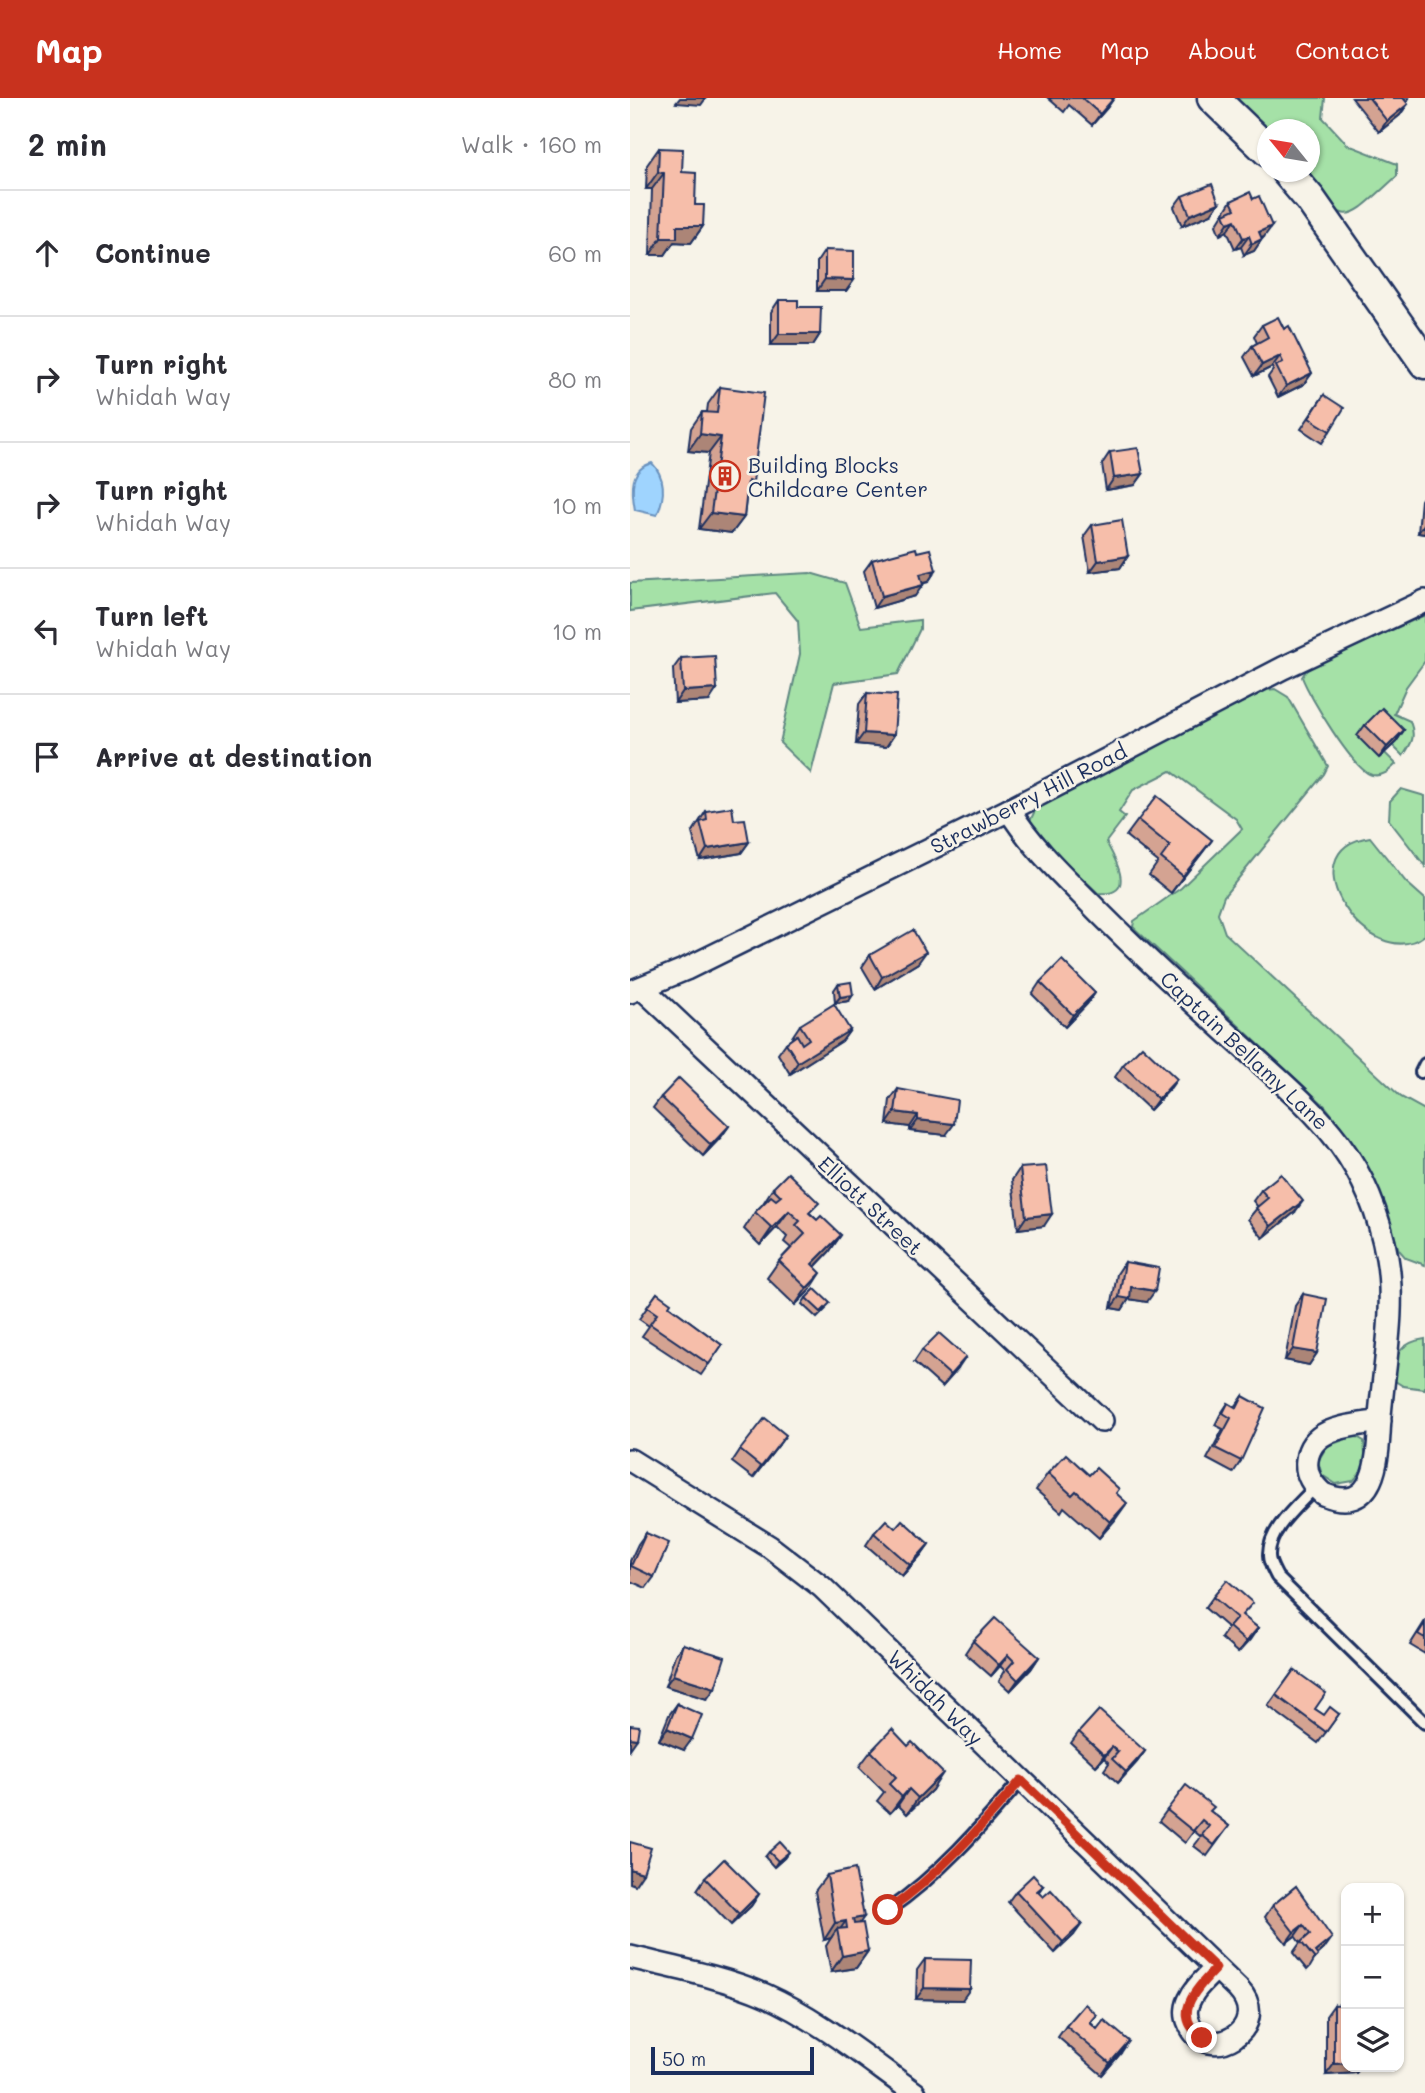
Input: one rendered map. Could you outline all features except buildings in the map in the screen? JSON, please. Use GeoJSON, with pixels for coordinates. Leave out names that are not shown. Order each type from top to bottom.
{"type":"FeatureCollection","features":[{"type":"Feature","properties":{"kind":"main road"},"geometry":{"type":"LineString","coordinates":[[1213,98],[1257,140]]}},
{"type":"Feature","properties":{"kind":"main road"},"geometry":{"type":"LineString","coordinates":[[1296,182],[1425,363]]}},
{"type":"Feature","properties":{"kind":"street","name":"Strawberry Hill Road"},"geometry":{"type":"LineString","coordinates":[[636,990],[1009,810],[1283,667],[1425,601]]}},
{"type":"Feature","properties":{"kind":"street","name":"Captain Bellamy Lane"},"geometry":{"type":"LineString","coordinates":[[1009,810],[1047,861],[1163,974],[1318,1114],[1346,1150],[1370,1193],[1388,1268],[1390,1294],[1375,1474],[1363,1491],[1351,1497],[1337,1499],[1315,1487]]}},
{"type":"Feature","properties":{"kind":"street","name":"Elliott Street"},"geometry":{"type":"LineString","coordinates":[[636,990],[1102,1421]]}},
{"type":"Feature","properties":{"kind":"street"},"geometry":{"type":"LineString","coordinates":[[1315,1487],[1307,1464],[1317,1439],[1336,1429],[1380,1421]]}},
{"type":"Feature","properties":{"kind":"street","name":"Whidah Way"},"geometry":{"type":"LineString","coordinates":[[630,1460],[770,1548],[814,1580],[1216,1968]]}},
{"type":"Feature","properties":{"kind":"street"},"geometry":{"type":"LineString","coordinates":[[630,1957],[710,1977],[767,1996],[812,2021],[915,2093]]}},
{"type":"Feature","properties":{"kind":"lane"},"geometry":{"type":"LineString","coordinates":[[1315,1487],[1283,1521],[1273,1539],[1269,1557],[1276,1577],[1425,1723]]}},
{"type":"Feature","properties":{"kind":"lane"},"geometry":{"type":"LineString","coordinates":[[888,1910],[918,1890],[989,1818],[1021,1780]]}},
{"type":"Feature","properties":{"kind":"green space"},"geometry":{"type":"Polygon","coordinates":[[[1228,98],[1325,98],[1323,118],[1348,145],[1397,164],[1397,176],[1355,211],[1346,214],[1337,211],[1327,204],[1308,182],[1320,182],[1320,119],[1257,119],[1257,126],[1228,98]]]}},
{"type":"Feature","properties":{"kind":"green space"},"geometry":{"type":"Polygon","coordinates":[[[810,573],[845,583],[861,627],[920,620],[920,629],[898,674],[834,683],[811,773],[780,743],[800,654],[798,621],[775,593],[630,611],[630,583],[810,573]]]}},
{"type":"Feature","properties":{"kind":"green space"},"geometry":{"type":"Polygon","coordinates":[[[1425,615],[1425,661],[1406,687],[1394,714],[1410,721],[1412,740],[1403,756],[1392,745],[1379,758],[1385,753],[1396,764],[1383,774],[1372,775],[1354,761],[1344,747],[1313,700],[1302,677],[1308,668],[1425,615]]]}},
{"type":"Feature","properties":{"kind":"green space"},"geometry":{"type":"Polygon","coordinates":[[[1275,689],[1288,697],[1328,766],[1224,896],[1218,913],[1225,933],[1401,1097],[1425,1110],[1425,1265],[1406,1258],[1399,1250],[1359,1156],[1325,1106],[1133,927],[1134,921],[1181,888],[1242,829],[1236,819],[1171,771],[1133,790],[1119,812],[1125,817],[1106,842],[1120,876],[1117,889],[1110,893],[1098,893],[1032,830],[1030,821],[1038,804],[1267,690],[1275,689]]]}},
{"type":"Feature","properties":{"kind":"green space"},"geometry":{"type":"Polygon","coordinates":[[[1401,789],[1425,796],[1425,866],[1389,820],[1390,801],[1401,789]]]}},
{"type":"Feature","properties":{"kind":"green space"},"geometry":{"type":"Polygon","coordinates":[[[1370,837],[1406,882],[1425,899],[1425,935],[1403,943],[1381,939],[1361,926],[1345,907],[1335,885],[1335,864],[1345,847],[1370,837]]]}},
{"type":"Feature","properties":{"kind":"green space"},"geometry":{"type":"Polygon","coordinates":[[[1425,1339],[1425,1389],[1403,1386],[1395,1381],[1396,1358],[1410,1343],[1425,1339]]]}},
{"type":"Feature","properties":{"kind":"green space"},"geometry":{"type":"Polygon","coordinates":[[[1357,1437],[1364,1441],[1366,1467],[1353,1481],[1336,1484],[1322,1475],[1318,1461],[1327,1446],[1357,1437]]]}},
{"type":"Feature","properties":{"kind":"water"},"geometry":{"type":"Polygon","coordinates":[[[652,463],[660,475],[663,488],[657,515],[635,510],[633,495],[636,475],[652,463]]]}},
{"type":"Feature","properties":{"kind":"place","name":"Building Blocks Childcare Center"},"geometry":{"type":"Point","coordinates":[725,476]}},
{"type":"Feature","properties":{"kind":"route"},"geometry":{"type":"LineString","coordinates":[[888,1910],[918,1890],[989,1818],[1021,1780],[1216,1968],[1193,1993],[1188,2004],[1189,2024],[1202,2038]]}}]}
